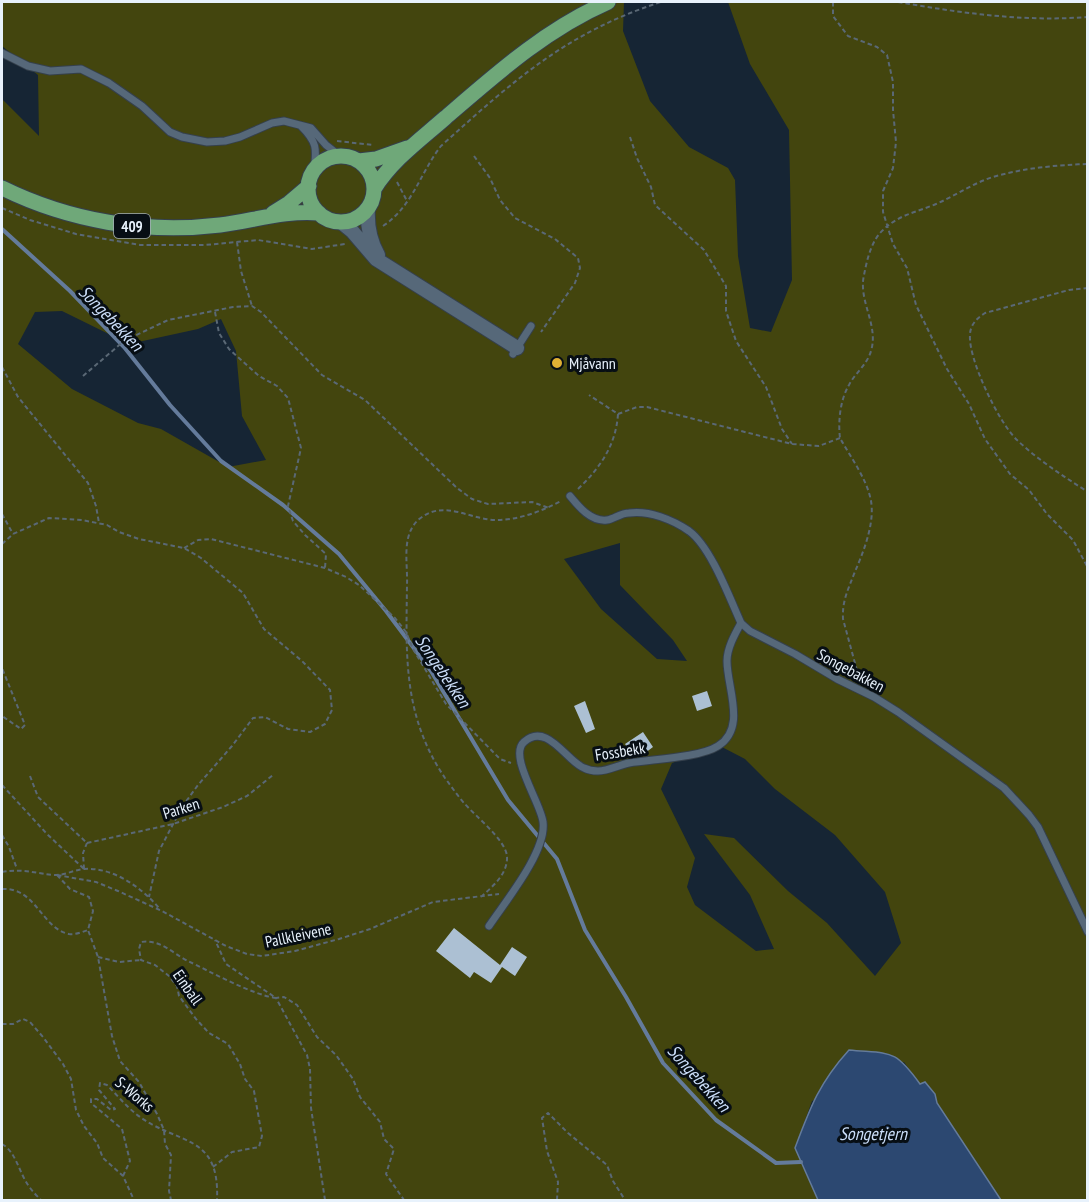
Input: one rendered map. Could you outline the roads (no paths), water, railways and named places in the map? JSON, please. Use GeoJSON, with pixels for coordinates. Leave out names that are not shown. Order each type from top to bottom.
{"type":"FeatureCollection","features":[{"type":"Feature","properties":{"kind":"main road"},"geometry":{"type":"LineString","coordinates":[[341,222],[356,218],[368,208],[374,189],[386,172],[410,147],[524,51],[555,30],[609,2]]}},
{"type":"Feature","properties":{"kind":"main road"},"geometry":{"type":"LineString","coordinates":[[319,213],[311,201],[309,186],[314,171],[326,160],[340,156],[359,161],[376,159],[410,147]]}},
{"type":"Feature","properties":{"kind":"main road"},"geometry":{"type":"LineString","coordinates":[[359,161],[372,176],[374,189]]}},
{"type":"Feature","properties":{"kind":"main road","name":"409"},"geometry":{"type":"LineString","coordinates":[[268,216],[289,203],[309,186]]}},
{"type":"Feature","properties":{"kind":"main road","name":"409"},"geometry":{"type":"LineString","coordinates":[[2,188],[58,211],[126,225],[200,227],[301,212],[319,213],[329,220],[341,222]]}},
{"type":"Feature","properties":{"kind":"street"},"geometry":{"type":"LineString","coordinates":[[364,236],[368,208]]}},
{"type":"Feature","properties":{"kind":"street"},"geometry":{"type":"LineString","coordinates":[[341,222],[364,236],[373,245],[382,262],[515,351]]}},
{"type":"Feature","properties":{"kind":"lane"},"geometry":{"type":"LineString","coordinates":[[2,54],[28,66],[50,70],[81,69],[109,82],[142,106],[170,132],[190,139],[215,142],[240,138],[278,121],[311,128],[326,145],[340,156]]}},
{"type":"Feature","properties":{"kind":"lane"},"geometry":{"type":"LineString","coordinates":[[299,124],[312,137],[315,146],[314,171]]}},
{"type":"Feature","properties":{"kind":"lane"},"geometry":{"type":"LineString","coordinates":[[515,351],[531,326]]}},
{"type":"Feature","properties":{"kind":"lane"},"geometry":{"type":"LineString","coordinates":[[570,496],[582,511],[598,520],[607,520],[628,513],[650,513],[691,532],[711,557],[741,623]]}},
{"type":"Feature","properties":{"kind":"lane","name":"Songebakken"},"geometry":{"type":"LineString","coordinates":[[741,623],[750,632],[795,654],[898,712],[1004,788],[1029,814],[1047,846],[1088,933]]}},
{"type":"Feature","properties":{"kind":"lane","name":"Fossbekk"},"geometry":{"type":"LineString","coordinates":[[489,926],[534,857],[543,831],[538,802],[520,765],[521,745],[534,737],[548,739],[582,768],[597,771],[710,750],[720,746],[734,725],[727,661],[728,650],[741,623]]}},
{"type":"Feature","properties":{"kind":"water","name":"Songetjern"},"geometry":{"type":"Polygon","coordinates":[[[849,1050],[890,1055],[904,1064],[920,1084],[925,1082],[935,1094],[937,1103],[1001,1200],[818,1200],[795,1148],[816,1096],[849,1050]]]}},
{"type":"Feature","properties":{"kind":"waterway","name":"Songebekken"},"geometry":{"type":"LineString","coordinates":[[2,229],[70,291],[124,347],[170,405],[221,461],[283,505],[339,554],[431,671],[508,800],[557,859],[585,930],[663,1063],[716,1120],[776,1163],[801,1162]]}},
{"type":"Feature","properties":{"kind":"place","name":"Mjåvann"},"geometry":{"type":"Point","coordinates":[557,363]}}]}
